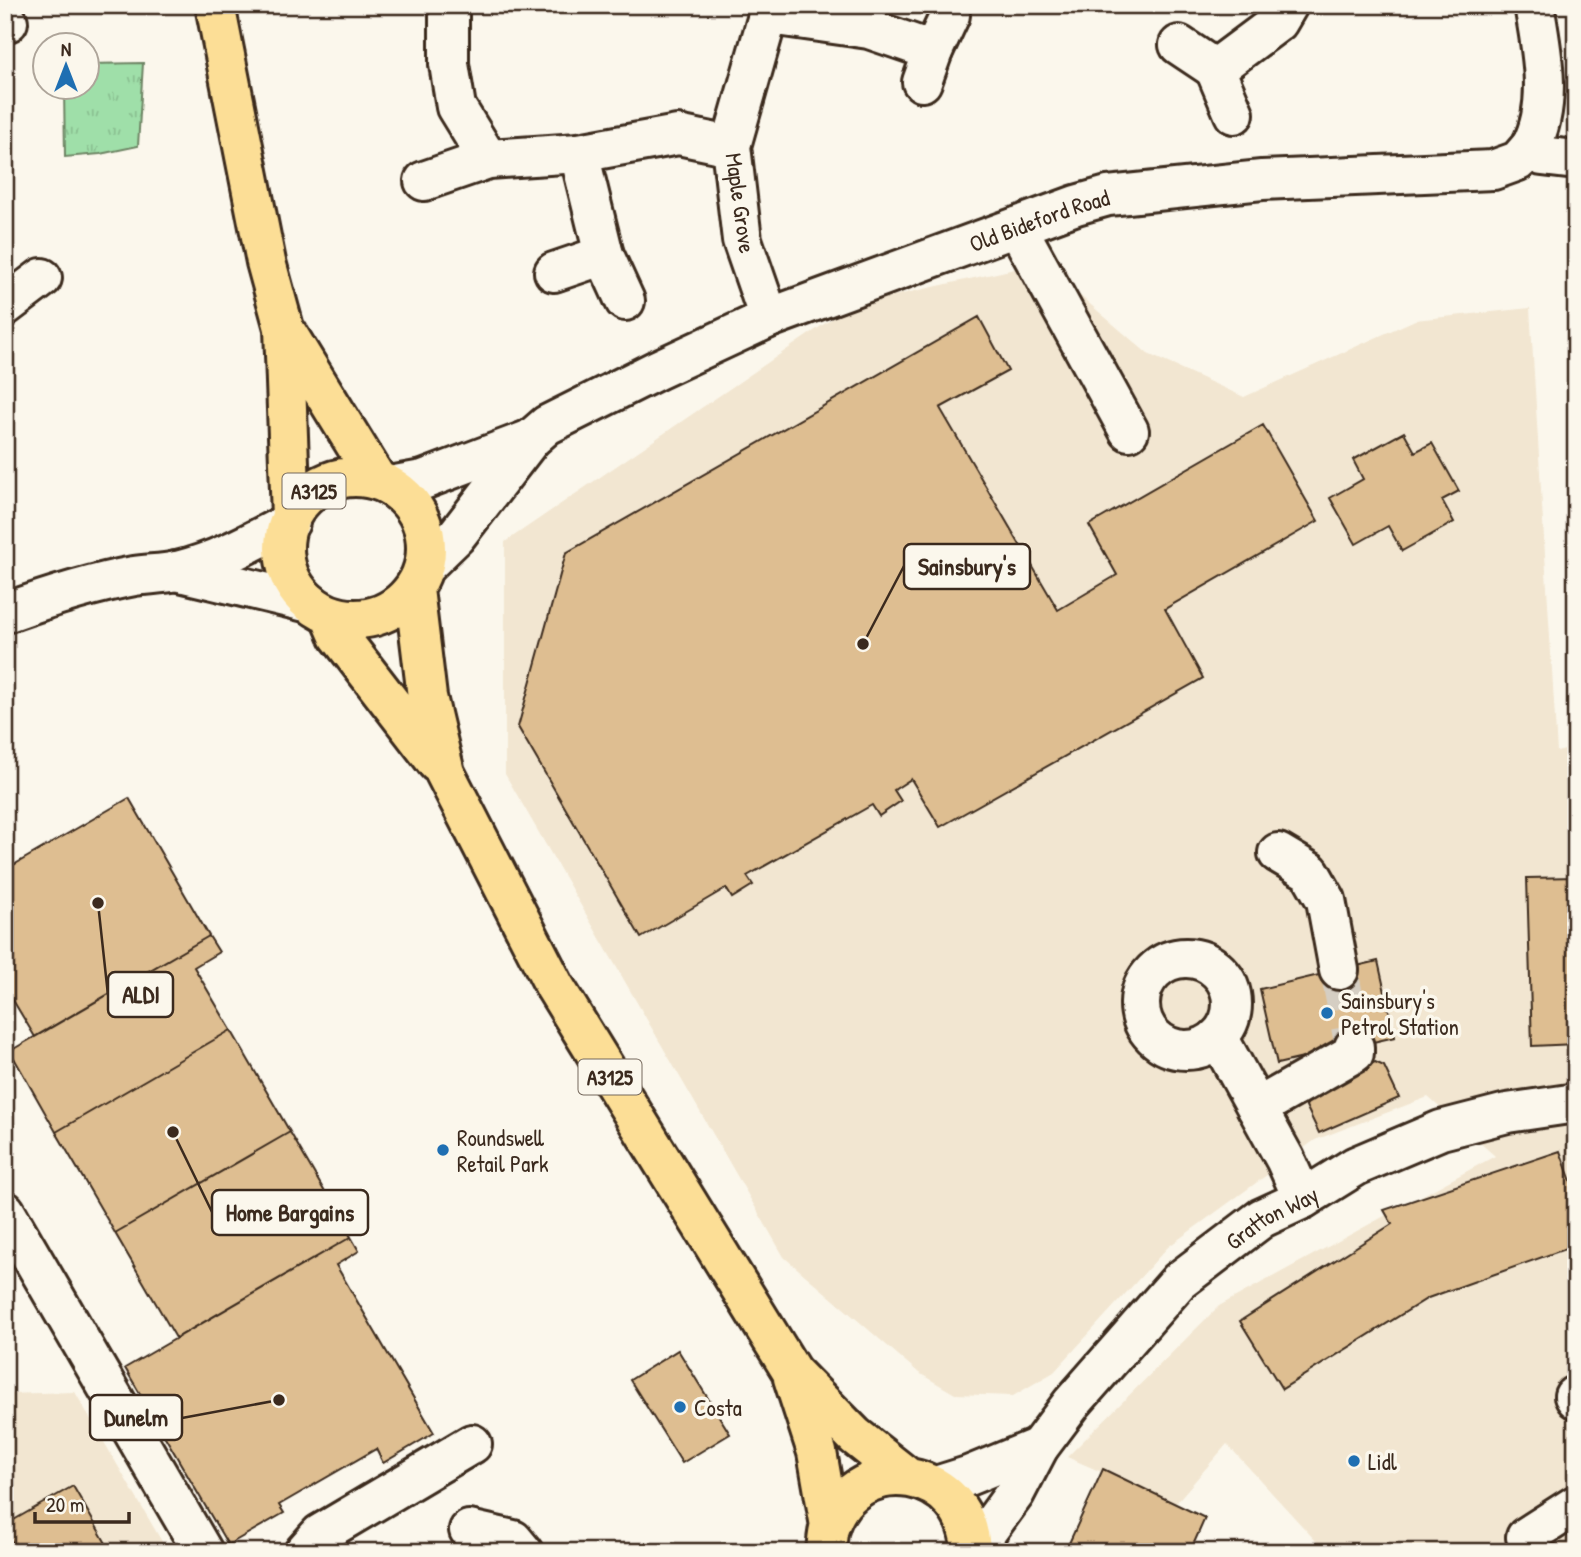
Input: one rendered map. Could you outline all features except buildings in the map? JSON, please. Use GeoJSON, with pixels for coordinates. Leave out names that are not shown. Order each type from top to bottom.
{"type":"FeatureCollection","features":[{"type":"Feature","properties":{"kind":"main road","name":"A3125"},"geometry":{"type":"LineString","coordinates":[[215,5],[261,237],[284,328],[290,519],[284,541],[286,566],[295,587],[320,609],[445,773],[567,1008],[792,1372],[855,1436],[921,1482]]}},
{"type":"Feature","properties":{"kind":"main road","name":"A3125"},"geometry":{"type":"LineString","coordinates":[[284,328],[384,483],[416,511],[426,537],[419,578],[427,697],[445,773]]}},
{"type":"Feature","properties":{"kind":"main road","name":"A3125"},"geometry":{"type":"LineString","coordinates":[[290,519],[306,497],[327,482],[352,476],[384,483]]}},
{"type":"Feature","properties":{"kind":"main road"},"geometry":{"type":"LineString","coordinates":[[320,609],[353,620],[376,616],[397,606],[419,578]]}},
{"type":"Feature","properties":{"kind":"main road","name":"A3125"},"geometry":{"type":"LineString","coordinates":[[792,1372],[817,1452],[827,1545]]}},
{"type":"Feature","properties":{"kind":"main road"},"geometry":{"type":"LineString","coordinates":[[827,1545],[842,1504],[859,1488],[882,1478],[921,1482],[956,1503],[968,1527],[972,1552]]}},
{"type":"Feature","properties":{"kind":"street"},"geometry":{"type":"LineString","coordinates":[[449,5],[449,64],[456,107],[488,159]]}},
{"type":"Feature","properties":{"kind":"street"},"geometry":{"type":"LineString","coordinates":[[1215,69],[1278,22],[1288,5]]}},
{"type":"Feature","properties":{"kind":"street"},"geometry":{"type":"LineString","coordinates":[[1534,5],[1540,39],[1544,97],[1540,129],[1531,146],[1542,156],[1576,160]]}},
{"type":"Feature","properties":{"kind":"street"},"geometry":{"type":"LineString","coordinates":[[771,10],[869,29],[927,66],[950,15]]}},
{"type":"Feature","properties":{"kind":"street","name":"Maple Grove"},"geometry":{"type":"LineString","coordinates":[[769,318],[742,240],[731,146],[771,10]]}},
{"type":"Feature","properties":{"kind":"street"},"geometry":{"type":"LineString","coordinates":[[1179,46],[1215,69],[1234,114]]}},
{"type":"Feature","properties":{"kind":"street"},"geometry":{"type":"LineString","coordinates":[[424,181],[488,159],[579,153],[678,135],[731,146]]}},
{"type":"Feature","properties":{"kind":"street","name":"Old Bideford Road"},"geometry":{"type":"LineString","coordinates":[[419,578],[456,536],[531,439],[547,425],[769,318],[1108,196],[1262,180],[1493,170],[1518,161],[1531,146]]}},
{"type":"Feature","properties":{"kind":"street"},"geometry":{"type":"LineString","coordinates":[[579,153],[604,255],[625,301]]}},
{"type":"Feature","properties":{"kind":"street"},"geometry":{"type":"LineString","coordinates":[[1017,228],[1129,431]]}},
{"type":"Feature","properties":{"kind":"street"},"geometry":{"type":"LineString","coordinates":[[554,272],[604,255]]}},
{"type":"Feature","properties":{"kind":"street"},"geometry":{"type":"LineString","coordinates":[[5,306],[43,278]]}},
{"type":"Feature","properties":{"kind":"street","name":"Old Bideford Road"},"geometry":{"type":"LineString","coordinates":[[384,483],[423,480],[531,439]]}},
{"type":"Feature","properties":{"kind":"street"},"geometry":{"type":"LineString","coordinates":[[5,613],[52,597],[201,564],[259,538],[290,519]]}},
{"type":"Feature","properties":{"kind":"street"},"geometry":{"type":"LineString","coordinates":[[176,571],[320,609]]}},
{"type":"Feature","properties":{"kind":"street"},"geometry":{"type":"LineString","coordinates":[[1278,853],[1310,872],[1326,900],[1339,970]]}},
{"type":"Feature","properties":{"kind":"street"},"geometry":{"type":"LineString","coordinates":[[1218,1037],[1285,1159],[1303,1199]]}},
{"type":"Feature","properties":{"kind":"street"},"geometry":{"type":"LineString","coordinates":[[1257,1108],[1354,1054],[1354,1047]]}},
{"type":"Feature","properties":{"kind":"street","name":"Gratton Way"},"geometry":{"type":"LineString","coordinates":[[972,1552],[1015,1493],[1039,1447],[1072,1403],[1179,1281],[1262,1218],[1303,1199],[1356,1166],[1441,1130],[1507,1113],[1576,1103]]}},
{"type":"Feature","properties":{"kind":"street"},"geometry":{"type":"LineString","coordinates":[[5,1210],[203,1552]]}},
{"type":"Feature","properties":{"kind":"street"},"geometry":{"type":"LineString","coordinates":[[304,1552],[320,1534],[472,1444]]}},
{"type":"Feature","properties":{"kind":"street"},"geometry":{"type":"LineString","coordinates":[[921,1482],[968,1476],[1039,1447]]}},
{"type":"Feature","properties":{"kind":"street"},"geometry":{"type":"LineString","coordinates":[[1527,1537],[1576,1505]]}},
{"type":"Feature","properties":{"kind":"street"},"geometry":{"type":"LineString","coordinates":[[475,1540],[513,1540],[523,1552]]}},
{"type":"Feature","properties":{"kind":"shaded area"},"geometry":{"type":"Polygon","coordinates":[[[1042,263],[1148,354],[1244,397],[1415,320],[1530,308],[1557,752],[1576,747],[1576,1552],[1326,1552],[1227,1444],[1175,1504],[1067,1457],[1219,1306],[1495,1156],[1428,1097],[1315,1140],[1168,1247],[1054,1372],[1013,1396],[955,1394],[919,1373],[784,1257],[505,774],[505,542],[852,305],[1042,263]]]}},
{"type":"Feature","properties":{"kind":"shaded area"},"geometry":{"type":"Polygon","coordinates":[[[75,1392],[168,1552],[5,1552],[5,1394],[75,1392]]]}},
{"type":"Feature","properties":{"kind":"green space"},"geometry":{"type":"Polygon","coordinates":[[[143,63],[138,146],[100,154],[65,157],[64,102],[102,102],[102,64],[143,63]]]}},
{"type":"Feature","properties":{"kind":"tunnel"},"geometry":{"type":"LineString","coordinates":[[1339,970],[1354,1047]]}},
{"type":"Feature","properties":{"kind":"place","name":"Sainsbury's"},"geometry":{"type":"Point","coordinates":[863,644]}},
{"type":"Feature","properties":{"kind":"place","name":"ALDI"},"geometry":{"type":"Point","coordinates":[98,903]}},
{"type":"Feature","properties":{"kind":"place","name":"Sainsbury's Petrol Station"},"geometry":{"type":"Point","coordinates":[1327,1013]}},
{"type":"Feature","properties":{"kind":"place","name":"Home Bargains"},"geometry":{"type":"Point","coordinates":[173,1132]}},
{"type":"Feature","properties":{"kind":"place","name":"Roundswell Retail Park"},"geometry":{"type":"Point","coordinates":[443,1150]}},
{"type":"Feature","properties":{"kind":"place","name":"Dunelm"},"geometry":{"type":"Point","coordinates":[279,1400]}},
{"type":"Feature","properties":{"kind":"place","name":"Costa"},"geometry":{"type":"Point","coordinates":[680,1407]}},
{"type":"Feature","properties":{"kind":"place","name":"Lidl"},"geometry":{"type":"Point","coordinates":[1354,1461]}}]}
